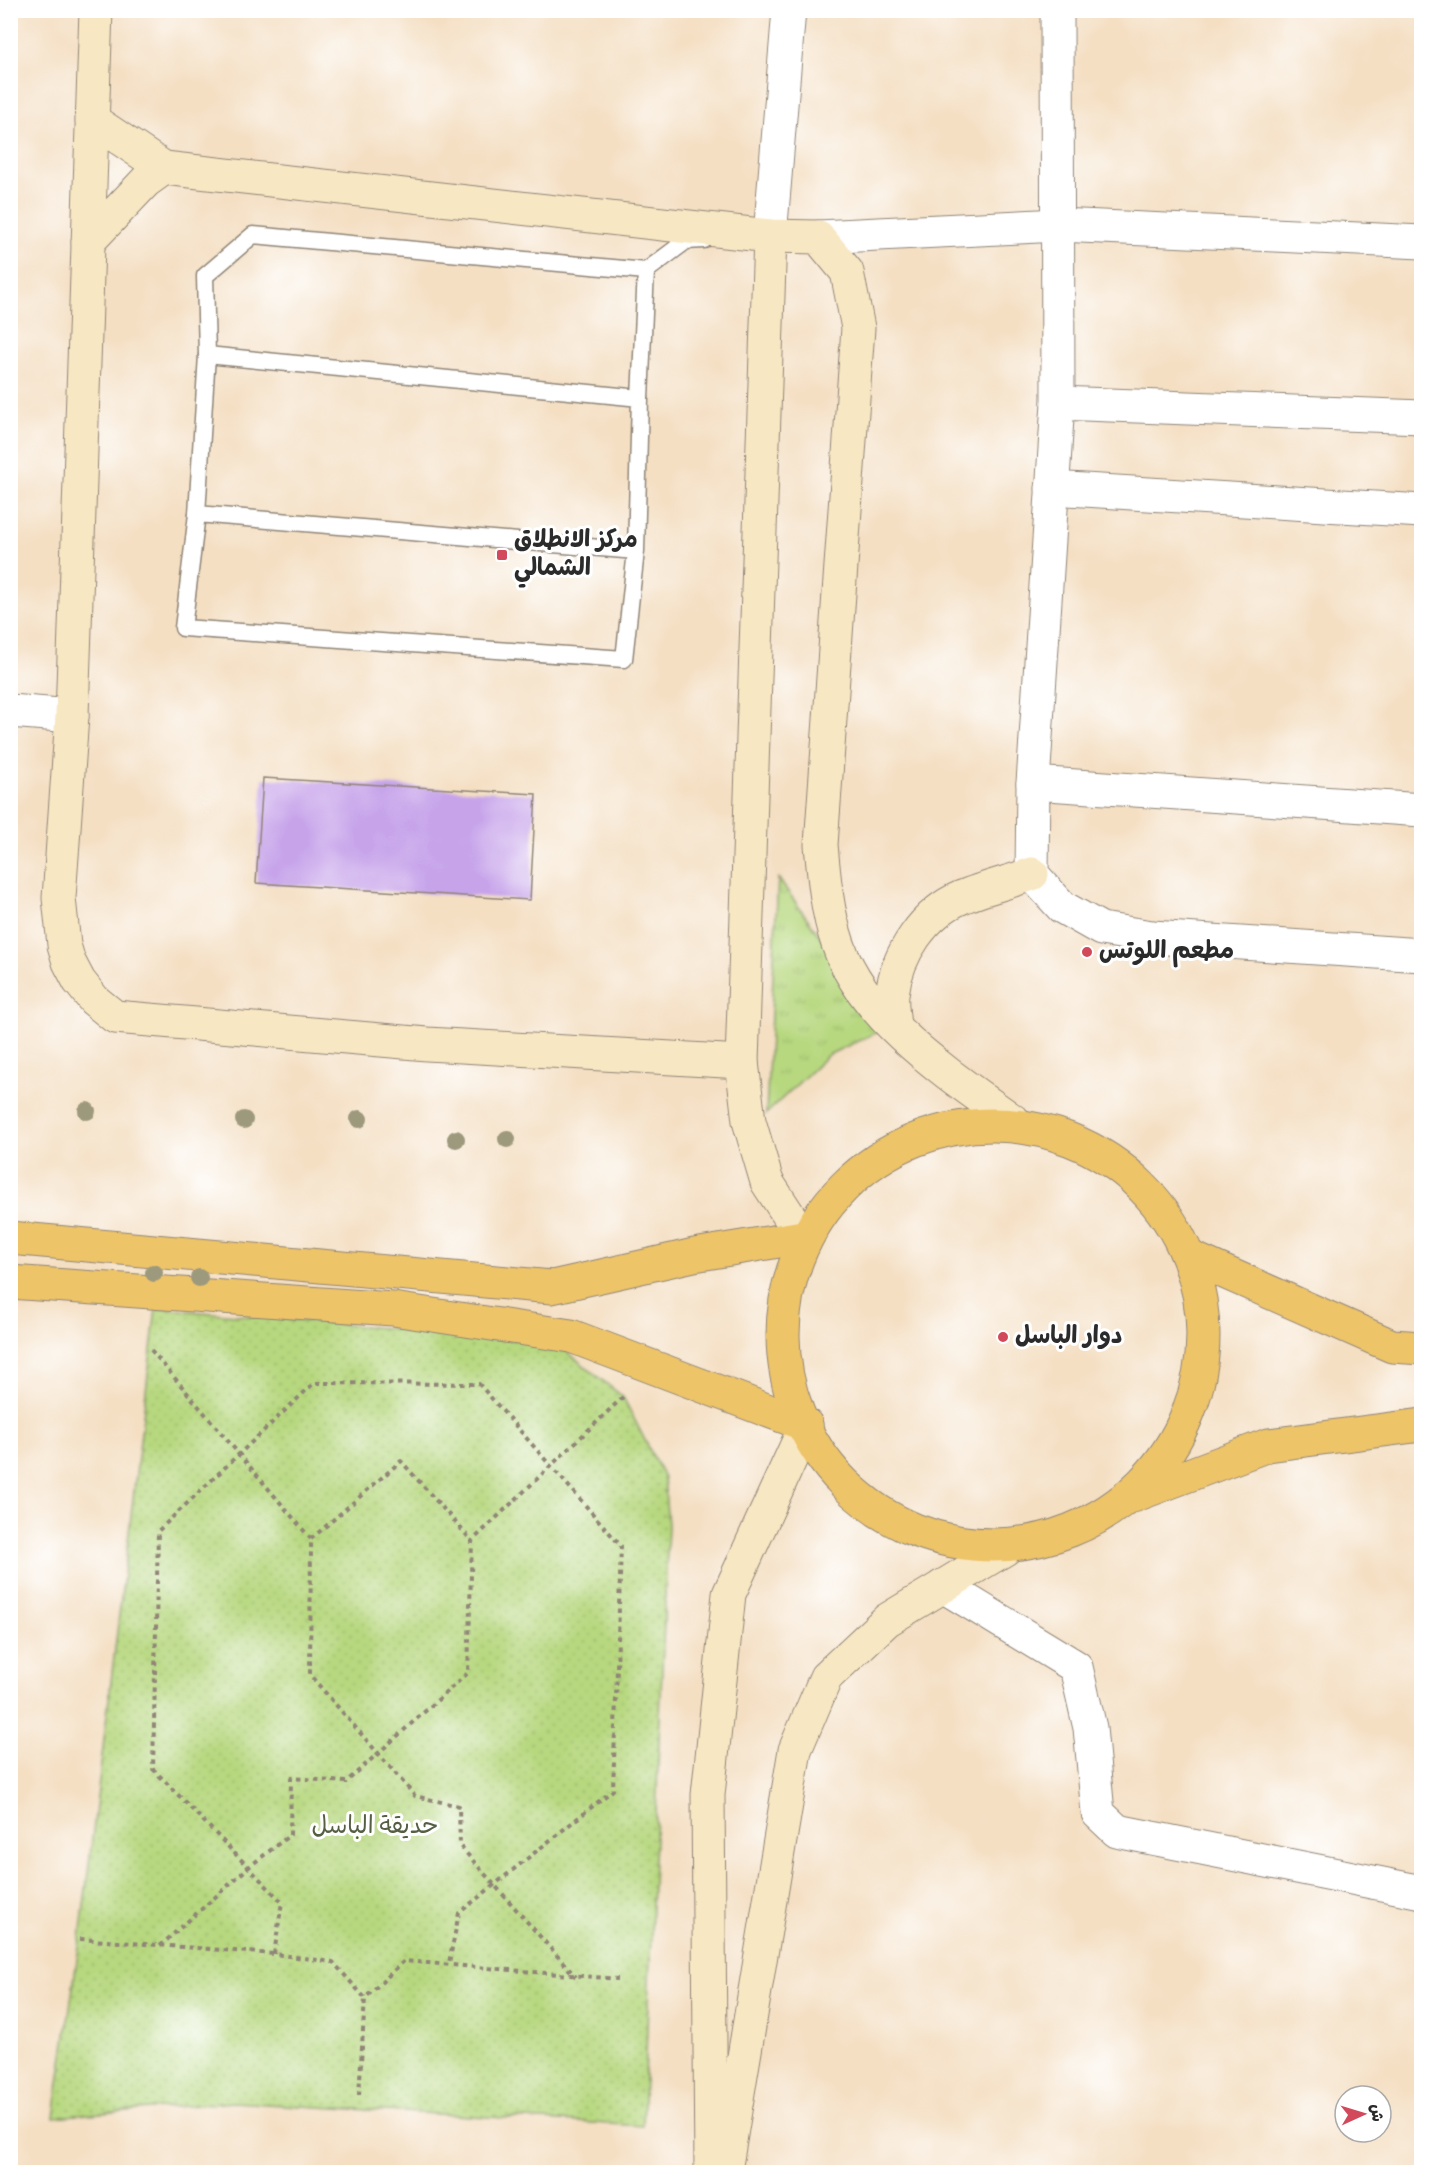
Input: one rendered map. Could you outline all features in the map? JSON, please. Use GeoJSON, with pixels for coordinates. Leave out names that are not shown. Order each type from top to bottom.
{"type":"FeatureCollection","features":[{"type":"Feature","properties":{"kind":"main road"},"geometry":{"type":"LineString","coordinates":[[1133,1496],[1190,1416],[1205,1322],[1190,1257],[1145,1186],[1089,1145],[1016,1123],[932,1130],[855,1172],[803,1237],[781,1308],[782,1368],[823,1464],[908,1532],[1005,1549],[1077,1532],[1133,1496],[1268,1445],[1422,1425]]}},
{"type":"Feature","properties":{"kind":"main road"},"geometry":{"type":"LineString","coordinates":[[10,1238],[552,1287],[694,1255],[803,1237]]}},
{"type":"Feature","properties":{"kind":"main road"},"geometry":{"type":"LineString","coordinates":[[1190,1257],[1392,1346],[1422,1348]]}},
{"type":"Feature","properties":{"kind":"main road"},"geometry":{"type":"LineString","coordinates":[[10,1282],[393,1309],[572,1336],[806,1425]]}},
{"type":"Feature","properties":{"kind":"street"},"geometry":{"type":"LineString","coordinates":[[96,10],[72,716],[59,898],[64,945],[79,981],[94,1000],[116,1017],[427,1044],[742,1062]]}},
{"type":"Feature","properties":{"kind":"street"},"geometry":{"type":"LineString","coordinates":[[789,10],[770,236],[742,1062],[749,1121],[767,1182],[803,1237]]}},
{"type":"Feature","properties":{"kind":"street"},"geometry":{"type":"LineString","coordinates":[[1057,10],[1058,403],[1033,783],[1032,874],[1062,907],[1101,928],[1152,937],[1422,955]]}},
{"type":"Feature","properties":{"kind":"street"},"geometry":{"type":"LineString","coordinates":[[92,120],[164,168],[770,236],[818,237],[1059,225],[1422,242]]}},
{"type":"Feature","properties":{"kind":"street"},"geometry":{"type":"LineString","coordinates":[[88,242],[146,181],[164,168]]}},
{"type":"Feature","properties":{"kind":"street"},"geometry":{"type":"LineString","coordinates":[[818,237],[847,273],[858,328],[821,845],[824,877],[838,946],[860,987],[894,1026],[940,1068],[1016,1123]]}},
{"type":"Feature","properties":{"kind":"street"},"geometry":{"type":"LineString","coordinates":[[1058,403],[1422,417]]}},
{"type":"Feature","properties":{"kind":"street"},"geometry":{"type":"LineString","coordinates":[[1052,488],[1422,511]]}},
{"type":"Feature","properties":{"kind":"street"},"geometry":{"type":"LineString","coordinates":[[10,711],[72,716]]}},
{"type":"Feature","properties":{"kind":"street"},"geometry":{"type":"LineString","coordinates":[[1033,783],[1422,810]]}},
{"type":"Feature","properties":{"kind":"street"},"geometry":{"type":"LineString","coordinates":[[894,1026],[892,995],[899,964],[914,937],[935,914],[961,898],[1032,874]]}},
{"type":"Feature","properties":{"kind":"street"},"geometry":{"type":"LineString","coordinates":[[711,2172],[708,1795],[729,1594],[806,1425]]}},
{"type":"Feature","properties":{"kind":"street"},"geometry":{"type":"LineString","coordinates":[[725,2172],[795,1750],[826,1677],[887,1620],[1005,1549]]}},
{"type":"Feature","properties":{"kind":"street"},"geometry":{"type":"LineString","coordinates":[[943,1586],[1076,1667],[1090,1728],[1098,1813],[1117,1831],[1422,1892]]}},
{"type":"Feature","properties":{"kind":"lane"},"geometry":{"type":"LineString","coordinates":[[646,271],[636,551],[624,659],[183,628],[197,514],[207,355],[205,276],[253,235],[646,271],[686,241],[770,236]]}},
{"type":"Feature","properties":{"kind":"lane"},"geometry":{"type":"LineString","coordinates":[[207,355],[640,398]]}},
{"type":"Feature","properties":{"kind":"lane"},"geometry":{"type":"LineString","coordinates":[[197,514],[636,551]]}},
{"type":"Feature","properties":{"kind":"path"},"geometry":{"type":"LineString","coordinates":[[151,1350],[311,1539],[310,1675],[415,1796],[459,1806],[459,1846],[576,1977]]}},
{"type":"Feature","properties":{"kind":"path"},"geometry":{"type":"LineString","coordinates":[[274,1954],[282,1902],[250,1866],[153,1769],[158,1531],[314,1383],[479,1384],[621,1546],[613,1790],[459,1913],[449,1964]]}},
{"type":"Feature","properties":{"kind":"path"},"geometry":{"type":"LineString","coordinates":[[472,1541],[623,1397]]}},
{"type":"Feature","properties":{"kind":"path"},"geometry":{"type":"LineString","coordinates":[[160,1946],[250,1866],[290,1835],[291,1778],[346,1782],[468,1673],[472,1541],[401,1461],[311,1539]]}},
{"type":"Feature","properties":{"kind":"path"},"geometry":{"type":"LineString","coordinates":[[80,1939],[274,1954],[333,1962],[365,1998]]}},
{"type":"Feature","properties":{"kind":"path"},"geometry":{"type":"LineString","coordinates":[[359,2095],[365,1998],[404,1961],[618,1979]]}},
{"type":"Feature","properties":{"kind":"green space"},"geometry":{"type":"Polygon","coordinates":[[[778,878],[886,1028],[828,1055],[766,1114],[778,878]]]}},
{"type":"Feature","properties":{"kind":"green space","name":"حديقة الباسل"},"geometry":{"type":"Polygon","coordinates":[[[156,1308],[556,1343],[623,1397],[664,1478],[668,1525],[643,2126],[233,2102],[54,2117],[80,1939],[156,1308]]]}},
{"type":"Feature","properties":{"kind":"building"},"geometry":{"type":"Polygon","coordinates":[[[263,778],[536,794],[530,900],[256,883],[263,778]]]}},
{"type":"Feature","properties":{"kind":"place","name":"مركز الانطلاق الشمالي"},"geometry":{"type":"Point","coordinates":[502,555]}},
{"type":"Feature","properties":{"kind":"place","name":"مطعم اللوتس"},"geometry":{"type":"Point","coordinates":[1087,952]}},
{"type":"Feature","properties":{"kind":"place","name":"دوار الباسل"},"geometry":{"type":"Point","coordinates":[1003,1337]}}]}
